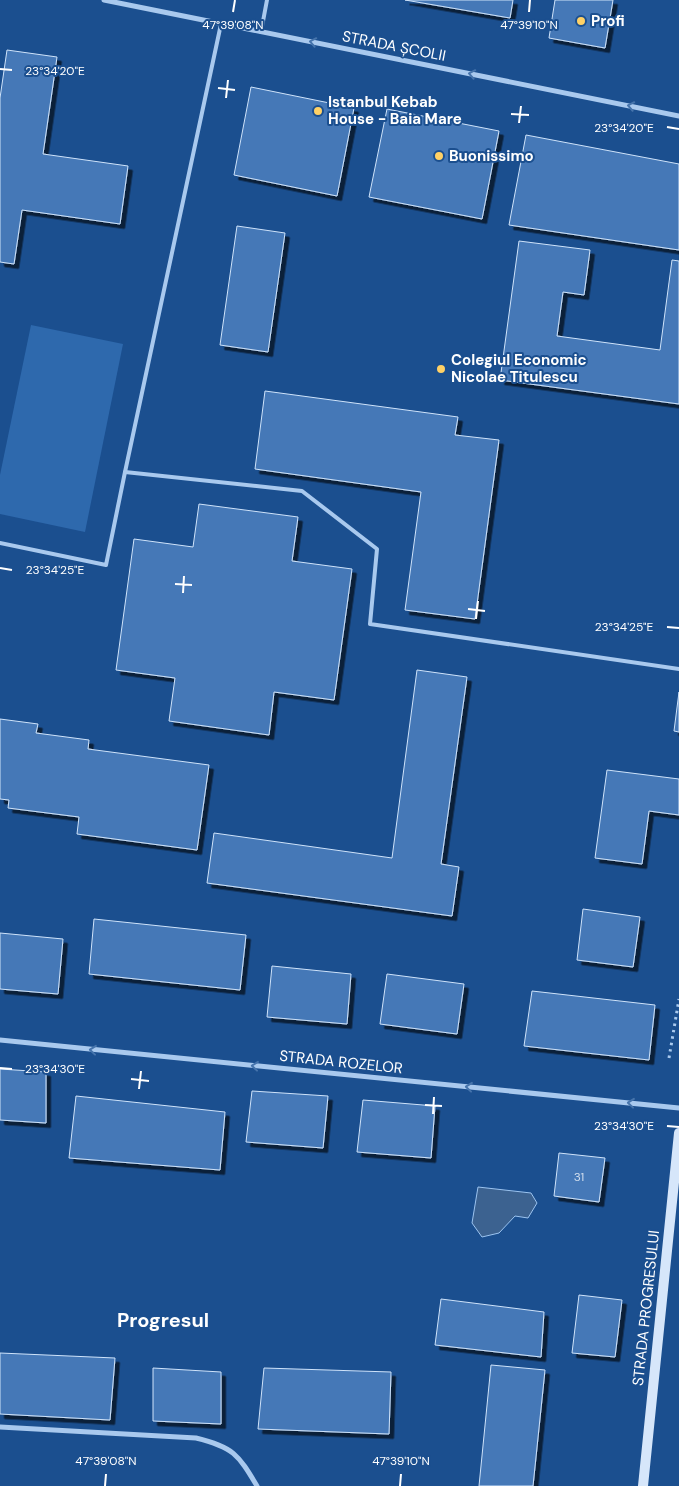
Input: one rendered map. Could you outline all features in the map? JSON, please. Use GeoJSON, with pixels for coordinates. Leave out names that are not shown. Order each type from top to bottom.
{"type":"FeatureCollection","features":[{"type":"Feature","properties":{"kind":"street","name":"STRADA ȘCOLII"},"geometry":{"type":"LineString","coordinates":[[104,0],[679,116]]}},
{"type":"Feature","properties":{"kind":"street","name":"STRADA ROZELOR"},"geometry":{"type":"LineString","coordinates":[[0,1040],[679,1108]]}},
{"type":"Feature","properties":{"kind":"street","name":"STRADA PROGRESULUI"},"geometry":{"type":"LineString","coordinates":[[643,1486],[677,1171],[679,1133]]}},
{"type":"Feature","properties":{"kind":"street"},"geometry":{"type":"LineString","coordinates":[[0,1427],[196,1438],[219,1444],[241,1459],[257,1486]]}},
{"type":"Feature","properties":{"kind":"lane"},"geometry":{"type":"LineString","coordinates":[[262,32],[267,0]]}},
{"type":"Feature","properties":{"kind":"lane"},"geometry":{"type":"LineString","coordinates":[[0,543],[106,565],[221,24]]}},
{"type":"Feature","properties":{"kind":"lane"},"geometry":{"type":"LineString","coordinates":[[125,472],[302,491],[377,549],[370,624],[679,669]]}},
{"type":"Feature","properties":{"kind":"path"},"geometry":{"type":"LineString","coordinates":[[669,1058],[679,999]]}},
{"type":"Feature","properties":{"kind":"shaded area"},"geometry":{"type":"Polygon","coordinates":[[[31,325],[123,344],[85,532],[0,514],[0,475],[31,325]]]}},
{"type":"Feature","properties":{"kind":"shaded area"},"geometry":{"type":"Polygon","coordinates":[[[478,1187],[531,1193],[537,1203],[528,1218],[515,1216],[499,1233],[482,1237],[472,1223],[478,1187]]]}},
{"type":"Feature","properties":{"kind":"building"},"geometry":{"type":"Polygon","coordinates":[[[405,0],[513,0],[510,18],[405,0]]]}},
{"type":"Feature","properties":{"kind":"building"},"geometry":{"type":"Polygon","coordinates":[[[555,0],[613,0],[605,48],[549,38],[555,0]]]}},
{"type":"Feature","properties":{"kind":"building"},"geometry":{"type":"Polygon","coordinates":[[[7,50],[57,57],[43,154],[128,166],[120,224],[22,210],[14,264],[0,262],[0,98],[7,50]]]}},
{"type":"Feature","properties":{"kind":"building"},"geometry":{"type":"Polygon","coordinates":[[[251,87],[354,108],[337,196],[234,175],[251,87]]]}},
{"type":"Feature","properties":{"kind":"building"},"geometry":{"type":"Polygon","coordinates":[[[387,109],[499,131],[482,219],[369,197],[387,109]]]}},
{"type":"Feature","properties":{"kind":"building"},"geometry":{"type":"Polygon","coordinates":[[[526,135],[679,164],[679,250],[509,225],[526,135]]]}},
{"type":"Feature","properties":{"kind":"building"},"geometry":{"type":"Polygon","coordinates":[[[237,226],[285,233],[268,352],[220,345],[237,226]]]}},
{"type":"Feature","properties":{"kind":"building"},"geometry":{"type":"Polygon","coordinates":[[[519,241],[590,250],[584,295],[563,292],[557,336],[660,350],[672,260],[679,261],[679,404],[500,380],[519,241]]]}},
{"type":"Feature","properties":{"kind":"building"},"geometry":{"type":"Polygon","coordinates":[[[265,391],[458,417],[455,435],[499,440],[475,619],[405,610],[421,492],[255,469],[265,391]]]}},
{"type":"Feature","properties":{"kind":"building"},"geometry":{"type":"Polygon","coordinates":[[[199,504],[298,517],[292,561],[352,569],[334,700],[274,692],[269,735],[169,721],[175,678],[116,670],[134,539],[193,547],[199,504]]]}},
{"type":"Feature","properties":{"kind":"building"},"geometry":{"type":"Polygon","coordinates":[[[417,670],[467,677],[441,864],[459,867],[452,916],[207,883],[214,833],[392,858],[417,670]]]}},
{"type":"Feature","properties":{"kind":"building"},"geometry":{"type":"Polygon","coordinates":[[[679,692],[679,732],[674,731],[679,692]]]}},
{"type":"Feature","properties":{"kind":"building"},"geometry":{"type":"Polygon","coordinates":[[[0,719],[38,724],[36,733],[89,740],[88,749],[209,765],[197,850],[77,834],[79,817],[8,808],[9,800],[0,799],[0,719]]]}},
{"type":"Feature","properties":{"kind":"building"},"geometry":{"type":"Polygon","coordinates":[[[607,770],[679,779],[679,815],[649,811],[642,864],[595,858],[607,770]]]}},
{"type":"Feature","properties":{"kind":"building"},"geometry":{"type":"Polygon","coordinates":[[[583,909],[640,917],[633,967],[577,960],[583,909]]]}},
{"type":"Feature","properties":{"kind":"building"},"geometry":{"type":"Polygon","coordinates":[[[94,919],[246,935],[240,990],[89,974],[94,919]]]}},
{"type":"Feature","properties":{"kind":"building"},"geometry":{"type":"Polygon","coordinates":[[[0,933],[63,939],[58,994],[0,989],[0,933]]]}},
{"type":"Feature","properties":{"kind":"building"},"geometry":{"type":"Polygon","coordinates":[[[272,966],[351,974],[347,1024],[267,1017],[272,966]]]}},
{"type":"Feature","properties":{"kind":"building"},"geometry":{"type":"Polygon","coordinates":[[[387,974],[464,984],[457,1034],[380,1024],[387,974]]]}},
{"type":"Feature","properties":{"kind":"building"},"geometry":{"type":"Polygon","coordinates":[[[532,991],[655,1005],[649,1060],[524,1046],[532,991]]]}},
{"type":"Feature","properties":{"kind":"building"},"geometry":{"type":"Polygon","coordinates":[[[0,1069],[46,1072],[46,1123],[0,1120],[0,1069]]]}},
{"type":"Feature","properties":{"kind":"building"},"geometry":{"type":"Polygon","coordinates":[[[252,1091],[328,1096],[323,1148],[246,1142],[252,1091]]]}},
{"type":"Feature","properties":{"kind":"building"},"geometry":{"type":"Polygon","coordinates":[[[76,1096],[225,1112],[220,1170],[69,1158],[76,1096]]]}},
{"type":"Feature","properties":{"kind":"building"},"geometry":{"type":"Polygon","coordinates":[[[363,1100],[435,1106],[431,1158],[357,1152],[363,1100]]]}},
{"type":"Feature","properties":{"kind":"building"},"geometry":{"type":"Polygon","coordinates":[[[559,1153],[605,1158],[599,1202],[554,1196],[559,1153]]]}},
{"type":"Feature","properties":{"kind":"building"},"geometry":{"type":"Polygon","coordinates":[[[579,1295],[622,1300],[615,1357],[572,1353],[579,1295]]]}},
{"type":"Feature","properties":{"kind":"building"},"geometry":{"type":"Polygon","coordinates":[[[441,1299],[544,1312],[541,1357],[435,1345],[441,1299]]]}},
{"type":"Feature","properties":{"kind":"building"},"geometry":{"type":"Polygon","coordinates":[[[0,1353],[115,1358],[110,1420],[0,1414],[0,1353]]]}},
{"type":"Feature","properties":{"kind":"building"},"geometry":{"type":"Polygon","coordinates":[[[491,1365],[545,1370],[533,1486],[479,1486],[491,1365]]]}},
{"type":"Feature","properties":{"kind":"building"},"geometry":{"type":"Polygon","coordinates":[[[153,1368],[221,1372],[221,1424],[153,1421],[153,1368]]]}},
{"type":"Feature","properties":{"kind":"building"},"geometry":{"type":"Polygon","coordinates":[[[264,1368],[391,1372],[389,1434],[258,1429],[264,1368]]]}},
{"type":"Feature","properties":{"kind":"place","name":"Profi"},"geometry":{"type":"Point","coordinates":[581,21]}},
{"type":"Feature","properties":{"kind":"place","name":"Istanbul Kebab House - Baia Mare"},"geometry":{"type":"Point","coordinates":[318,111]}},
{"type":"Feature","properties":{"kind":"place","name":"Buonissimo"},"geometry":{"type":"Point","coordinates":[439,156]}},
{"type":"Feature","properties":{"kind":"place","name":"Colegiul Economic Nicolae Titulescu"},"geometry":{"type":"Point","coordinates":[441,369]}},
{"type":"Feature","properties":{"kind":"district","name":"Progresul"},"geometry":{"type":"Point","coordinates":[163,1320]}}]}
